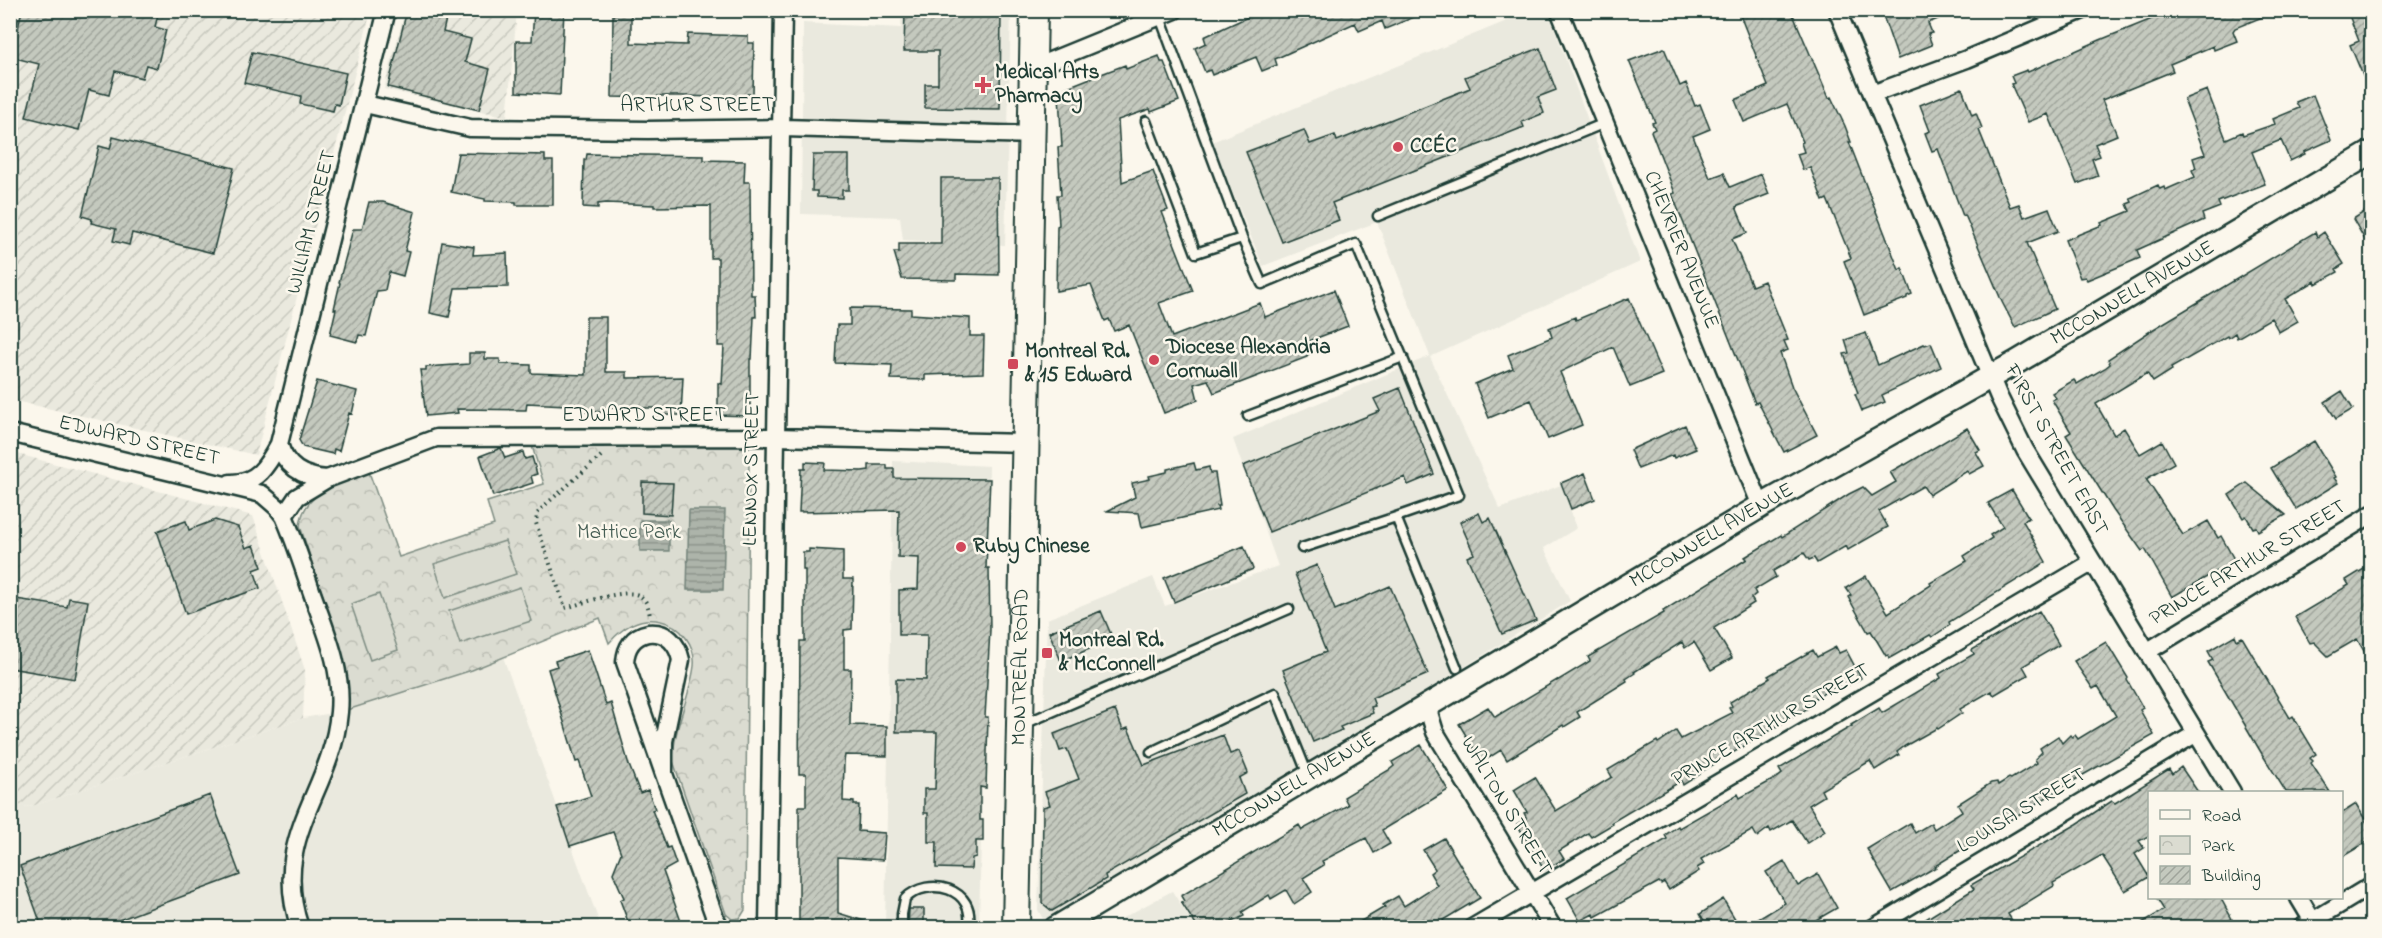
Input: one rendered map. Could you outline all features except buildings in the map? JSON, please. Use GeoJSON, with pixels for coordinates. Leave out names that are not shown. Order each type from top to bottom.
{"type":"FeatureCollection","features":[{"type":"Feature","properties":{"kind":"main road","name":"MONTREAL ROAD"},"geometry":{"type":"LineString","coordinates":[[1016,927],[1034,10]]}},
{"type":"Feature","properties":{"kind":"main road","name":"MCCONNELL AVENUE"},"geometry":{"type":"LineString","coordinates":[[1056,927],[1761,506],[1990,377],[2372,152]]}},
{"type":"Feature","properties":{"kind":"street","name":"WILLIAM STREET"},"geometry":{"type":"LineString","coordinates":[[220,483],[243,483],[254,478],[262,471],[279,444],[387,10]]}},
{"type":"Feature","properties":{"kind":"street","name":"LENNOX STREET"},"geometry":{"type":"LineString","coordinates":[[768,927],[775,437],[783,128],[783,10]]}},
{"type":"Feature","properties":{"kind":"street"},"geometry":{"type":"LineString","coordinates":[[1033,68],[1176,10]]}},
{"type":"Feature","properties":{"kind":"street","name":"CHEVRIER AVENUE"},"geometry":{"type":"LineString","coordinates":[[1559,10],[1761,506]]}},
{"type":"Feature","properties":{"kind":"street","name":"FIRST STREET EAST"},"geometry":{"type":"LineString","coordinates":[[1837,10],[1990,377],[2025,450],[2231,791]]}},
{"type":"Feature","properties":{"kind":"street"},"geometry":{"type":"LineString","coordinates":[[1872,94],[1967,59],[2083,10]]}},
{"type":"Feature","properties":{"kind":"street","name":"ARTHUR STREET"},"geometry":{"type":"LineString","coordinates":[[365,104],[470,128],[648,130],[783,128],[1033,135]]}},
{"type":"Feature","properties":{"kind":"street","name":"EDWARD STREET"},"geometry":{"type":"LineString","coordinates":[[10,433],[257,493],[277,507],[284,516],[297,497],[327,479],[436,438],[775,437],[1026,443]]}},
{"type":"Feature","properties":{"kind":"street"},"geometry":{"type":"LineString","coordinates":[[279,444],[285,460],[300,474],[327,479]]}},
{"type":"Feature","properties":{"kind":"street","name":"PRINCE ARTHUR STREET"},"geometry":{"type":"LineString","coordinates":[[2148,651],[2372,514]]}},
{"type":"Feature","properties":{"kind":"street"},"geometry":{"type":"LineString","coordinates":[[284,516],[324,625],[335,658],[340,684],[339,714],[332,745],[303,818],[294,853],[292,898],[300,927]]}},
{"type":"Feature","properties":{"kind":"street","name":"PRINCE ARTHUR STREET"},"geometry":{"type":"LineString","coordinates":[[1472,927],[2093,562]]}},
{"type":"Feature","properties":{"kind":"street"},"geometry":{"type":"LineString","coordinates":[[664,774],[664,741],[681,664],[677,649],[670,639],[660,633],[648,633],[638,636],[630,644],[625,662],[664,774],[715,918],[721,927]]}},
{"type":"Feature","properties":{"kind":"street","name":"WALTON STREET"},"geometry":{"type":"LineString","coordinates":[[1427,706],[1435,732],[1553,927]]}},
{"type":"Feature","properties":{"kind":"street","name":"LOUISA STREET"},"geometry":{"type":"LineString","coordinates":[[1872,927],[2195,734]]}},
{"type":"Feature","properties":{"kind":"street"},"geometry":{"type":"LineString","coordinates":[[2300,899],[2310,925],[2372,885]]}},
{"type":"Feature","properties":{"kind":"lane"},"geometry":{"type":"LineString","coordinates":[[1160,17],[1242,238],[1262,284],[1356,243],[1459,495],[1302,548]]}},
{"type":"Feature","properties":{"kind":"lane"},"geometry":{"type":"LineString","coordinates":[[1146,120],[1196,254],[1242,238]]}},
{"type":"Feature","properties":{"kind":"lane"},"geometry":{"type":"LineString","coordinates":[[1378,216],[1605,123]]}},
{"type":"Feature","properties":{"kind":"lane"},"geometry":{"type":"LineString","coordinates":[[1248,416],[1403,357]]}},
{"type":"Feature","properties":{"kind":"lane"},"geometry":{"type":"LineString","coordinates":[[1396,517],[1457,668]]}},
{"type":"Feature","properties":{"kind":"lane"},"geometry":{"type":"LineString","coordinates":[[1021,725],[1289,609]]}},
{"type":"Feature","properties":{"kind":"lane"},"geometry":{"type":"LineString","coordinates":[[1151,752],[1275,693],[1309,778]]}},
{"type":"Feature","properties":{"kind":"lane"},"geometry":{"type":"LineString","coordinates":[[902,927],[905,899],[918,889],[938,888],[957,892],[964,897],[969,909],[968,927]]}},
{"type":"Feature","properties":{"kind":"path"},"geometry":{"type":"LineString","coordinates":[[607,439],[604,453],[543,507],[537,514],[536,523],[566,608],[628,593],[641,596],[648,608],[650,619]]}},
{"type":"Feature","properties":{"kind":"shaded area"},"geometry":{"type":"Polygon","coordinates":[[[11,11],[371,11],[256,455],[11,400],[11,11]]]}},
{"type":"Feature","properties":{"kind":"shaded area"},"geometry":{"type":"Polygon","coordinates":[[[405,11],[517,11],[507,117],[384,89],[405,11]]]}},
{"type":"Feature","properties":{"kind":"shaded area"},"geometry":{"type":"Polygon","coordinates":[[[902,11],[1011,11],[1005,245],[903,240],[900,217],[801,214],[803,23],[901,28],[902,11]]]}},
{"type":"Feature","properties":{"kind":"shaded area"},"geometry":{"type":"Polygon","coordinates":[[[1531,11],[1548,11],[1640,262],[1430,357],[1500,509],[1561,485],[1577,528],[1544,548],[1570,601],[1047,926],[1038,910],[1047,619],[1153,577],[1165,606],[1278,566],[1233,439],[1430,356],[1377,222],[1263,266],[1212,142],[1531,11]]]}},
{"type":"Feature","properties":{"kind":"shaded area"},"geometry":{"type":"Polygon","coordinates":[[[10,452],[253,516],[305,670],[303,718],[29,807],[11,804],[10,452]]]}},
{"type":"Feature","properties":{"kind":"shaded area"},"geometry":{"type":"Polygon","coordinates":[[[893,461],[989,466],[979,927],[885,928],[893,461]]]}},
{"type":"Feature","properties":{"kind":"shaded area"},"geometry":{"type":"Polygon","coordinates":[[[689,510],[725,510],[723,590],[687,590],[689,510]]]}},
{"type":"Feature","properties":{"kind":"shaded area"},"geometry":{"type":"Polygon","coordinates":[[[640,520],[669,520],[669,551],[640,551],[640,520]]]}},
{"type":"Feature","properties":{"kind":"shaded area"},"geometry":{"type":"Polygon","coordinates":[[[503,657],[601,927],[11,927],[10,804],[29,807],[303,718],[345,711],[503,657]]]}},
{"type":"Feature","properties":{"kind":"shaded area"},"geometry":{"type":"Polygon","coordinates":[[[1172,891],[1195,927],[1106,927],[1172,891]]]}},
{"type":"Feature","properties":{"kind":"green space","name":"Mattice Park"},"geometry":{"type":"Polygon","coordinates":[[[531,443],[738,446],[746,451],[749,457],[745,910],[740,918],[732,919],[726,914],[673,761],[676,737],[692,678],[694,658],[686,638],[668,623],[646,620],[632,624],[609,643],[600,618],[472,670],[344,711],[346,674],[343,657],[300,526],[308,504],[326,489],[369,472],[399,557],[494,525],[487,502],[544,484],[531,443]]]}},
{"type":"Feature","properties":{"kind":"green space"},"geometry":{"type":"Polygon","coordinates":[[[505,541],[516,574],[445,598],[434,564],[505,541]]]}},
{"type":"Feature","properties":{"kind":"green space"},"geometry":{"type":"Polygon","coordinates":[[[520,587],[531,621],[460,644],[449,611],[520,587]]]}},
{"type":"Feature","properties":{"kind":"green space"},"geometry":{"type":"Polygon","coordinates":[[[379,594],[398,650],[370,660],[351,604],[379,594]]]}},
{"type":"Feature","properties":{"kind":"place","name":"Medical Arts Pharmacy"},"geometry":{"type":"Point","coordinates":[983,85]}},
{"type":"Feature","properties":{"kind":"place","name":"CCÉC"},"geometry":{"type":"Point","coordinates":[1398,147]}},
{"type":"Feature","properties":{"kind":"place","name":"Diocese Alexandria Cornwall"},"geometry":{"type":"Point","coordinates":[1154,360]}},
{"type":"Feature","properties":{"kind":"place","name":"Montreal Rd. & 15 Edward"},"geometry":{"type":"Point","coordinates":[1013,364]}},
{"type":"Feature","properties":{"kind":"place","name":"Ruby Chinese"},"geometry":{"type":"Point","coordinates":[961,547]}},
{"type":"Feature","properties":{"kind":"place","name":"Montreal Rd. & McConnell"},"geometry":{"type":"Point","coordinates":[1047,653]}}]}
